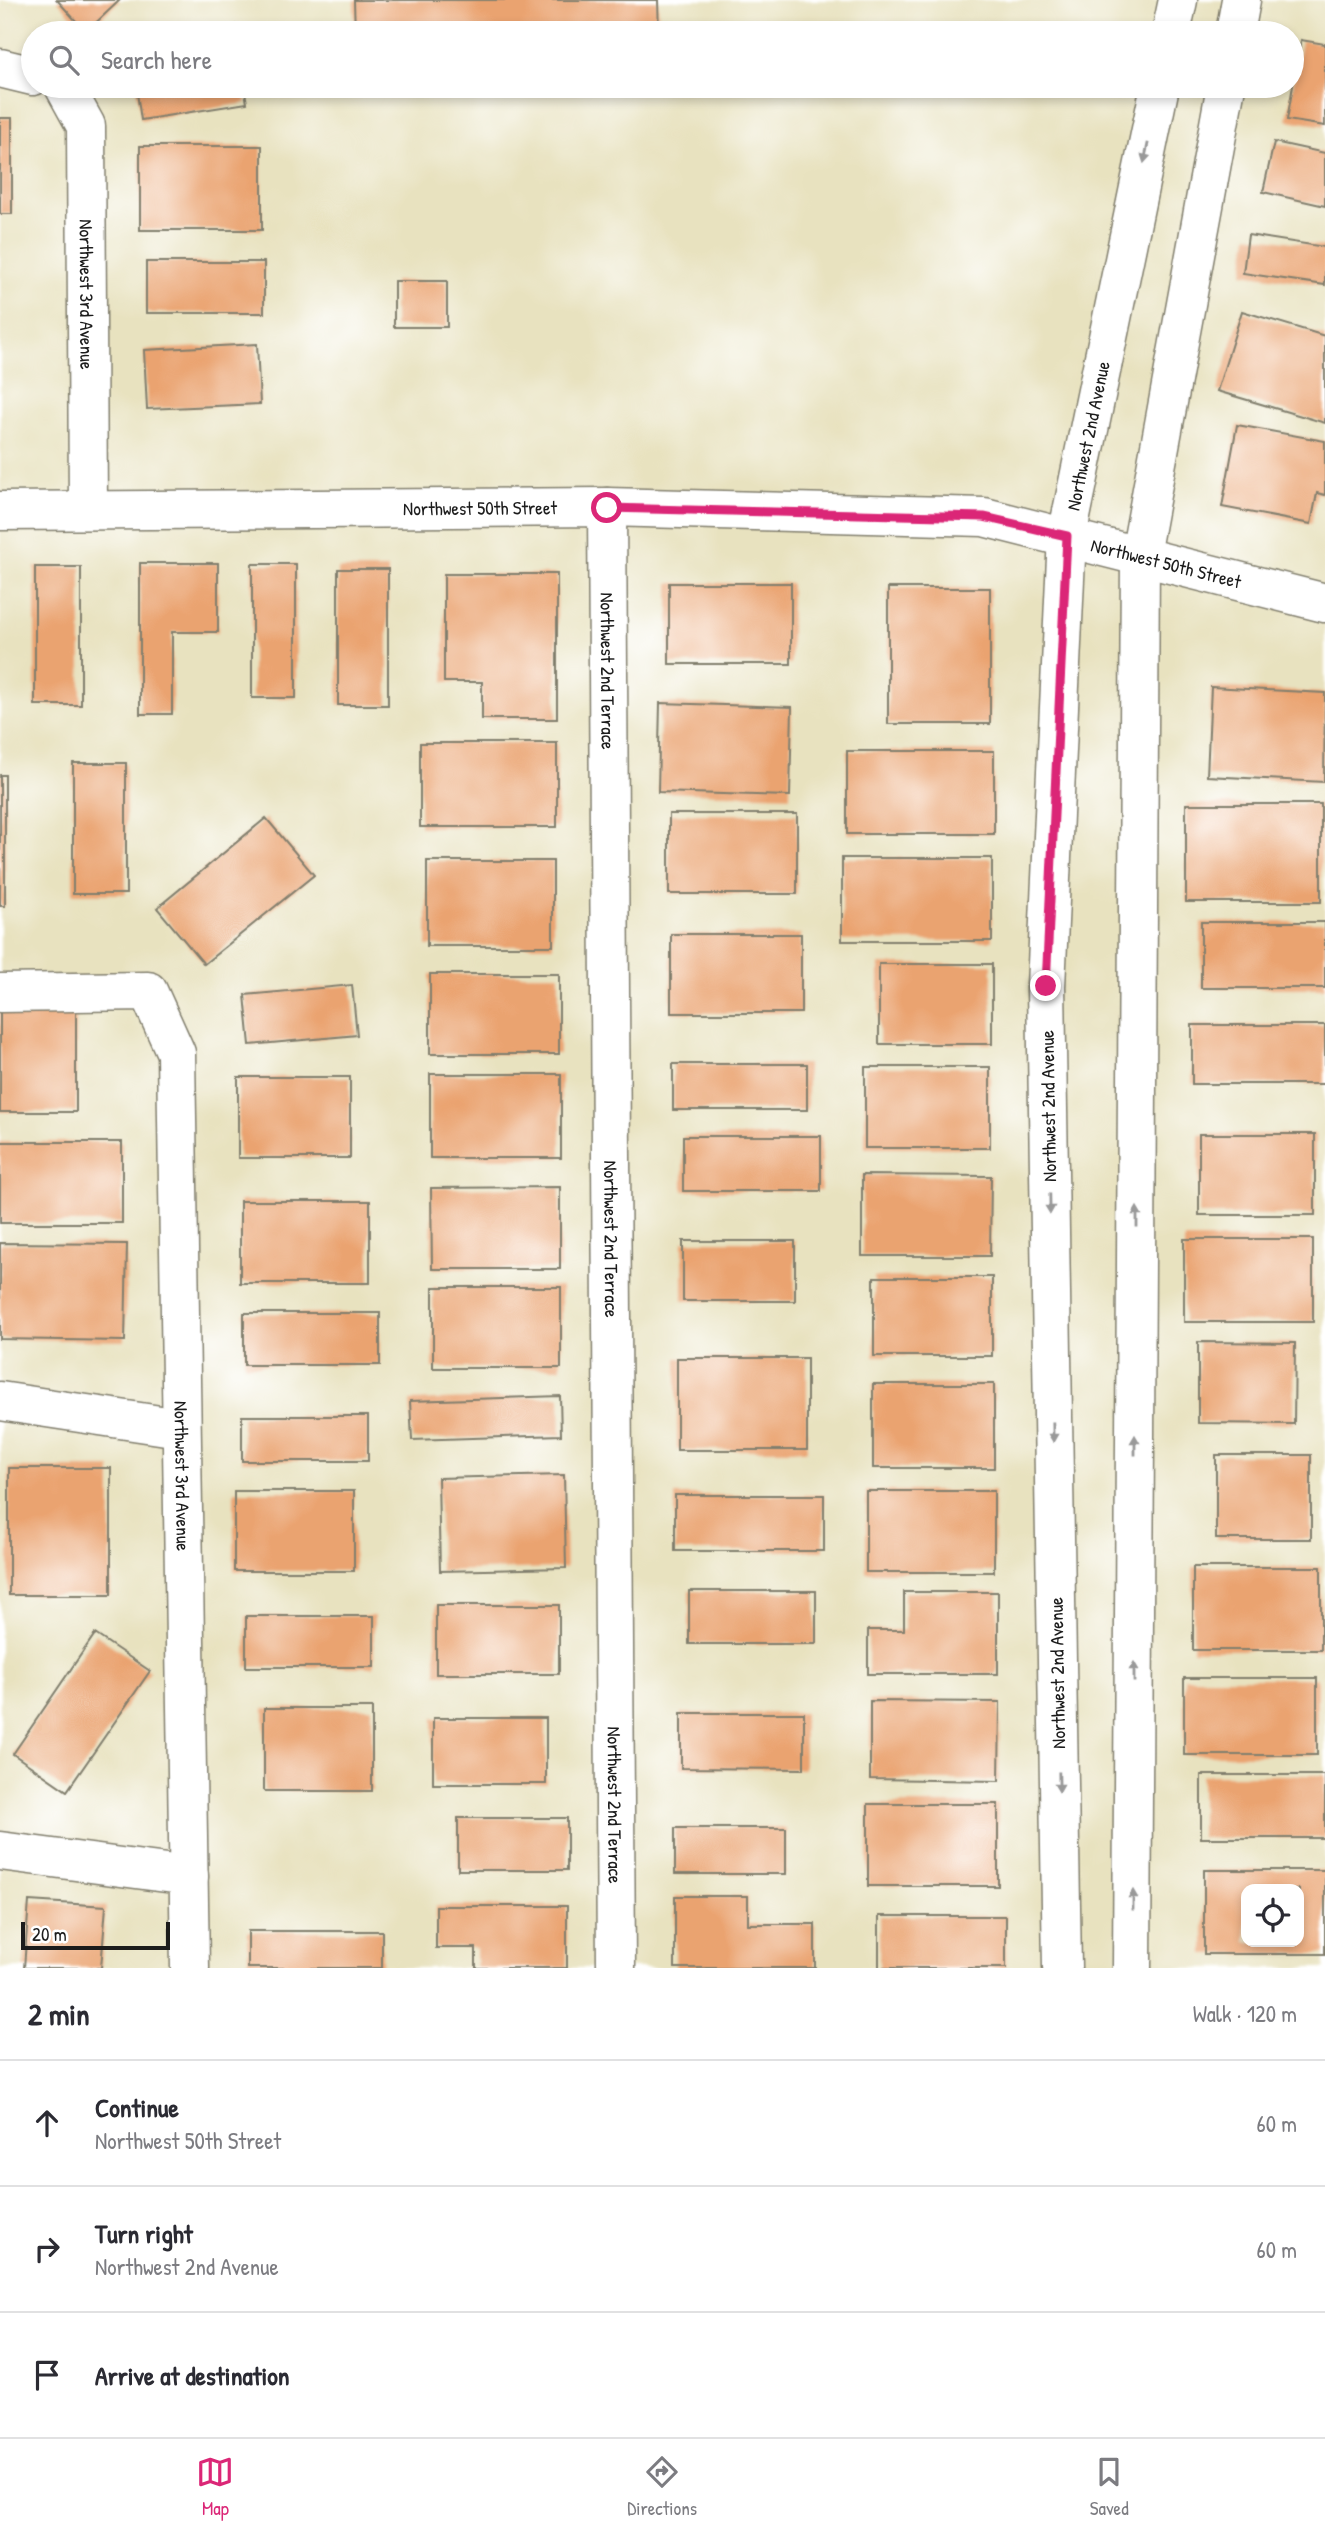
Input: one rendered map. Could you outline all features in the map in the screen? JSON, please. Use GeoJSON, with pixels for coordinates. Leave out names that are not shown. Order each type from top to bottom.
{"type":"FeatureCollection","features":[{"type":"Feature","properties":{"kind":"street"},"geometry":{"type":"LineString","coordinates":[[1174,21],[1178,0]]}},
{"type":"Feature","properties":{"kind":"street"},"geometry":{"type":"LineString","coordinates":[[1237,21],[1241,0]]}},
{"type":"Feature","properties":{"kind":"street"},"geometry":{"type":"LineString","coordinates":[[0,68],[21,73]]}},
{"type":"Feature","properties":{"kind":"street","name":"Northwest 3rd Avenue"},"geometry":{"type":"LineString","coordinates":[[71,98],[86,126],[88,509]]}},
{"type":"Feature","properties":{"kind":"street","name":"Northwest 2nd Avenue"},"geometry":{"type":"LineString","coordinates":[[1062,1968],[1046,986],[1067,536],[1158,98]]}},
{"type":"Feature","properties":{"kind":"street"},"geometry":{"type":"LineString","coordinates":[[1132,1968],[1140,555],[1224,98]]}},
{"type":"Feature","properties":{"kind":"street","name":"Northwest 50th Street"},"geometry":{"type":"LineString","coordinates":[[0,511],[607,508],[984,517],[1325,603]]}},
{"type":"Feature","properties":{"kind":"street","name":"Northwest 2nd Terrace"},"geometry":{"type":"LineString","coordinates":[[607,508],[616,1968]]}},
{"type":"Feature","properties":{"kind":"street","name":"Northwest 3rd Avenue"},"geometry":{"type":"LineString","coordinates":[[0,993],[148,991],[176,1053],[190,1968]]}},
{"type":"Feature","properties":{"kind":"street"},"geometry":{"type":"LineString","coordinates":[[0,1401],[180,1428]]}},
{"type":"Feature","properties":{"kind":"street"},"geometry":{"type":"LineString","coordinates":[[0,1851],[189,1876]]}},
{"type":"Feature","properties":{"kind":"building"},"geometry":{"type":"Polygon","coordinates":[[[57,0],[120,0],[98,21],[76,21],[57,0]]]}},
{"type":"Feature","properties":{"kind":"building"},"geometry":{"type":"Polygon","coordinates":[[[354,0],[658,0],[659,21],[355,21],[354,0]]]}},
{"type":"Feature","properties":{"kind":"building"},"geometry":{"type":"Polygon","coordinates":[[[1304,40],[1325,44],[1325,126],[1287,120],[1291,98],[1304,98],[1304,40]]]}},
{"type":"Feature","properties":{"kind":"building"},"geometry":{"type":"Polygon","coordinates":[[[138,98],[246,98],[247,103],[141,120],[138,98]]]}},
{"type":"Feature","properties":{"kind":"building"},"geometry":{"type":"Polygon","coordinates":[[[0,118],[12,118],[12,214],[0,214],[0,118]]]}},
{"type":"Feature","properties":{"kind":"building"},"geometry":{"type":"Polygon","coordinates":[[[1274,142],[1325,153],[1325,206],[1263,192],[1274,142]]]}},
{"type":"Feature","properties":{"kind":"building"},"geometry":{"type":"Polygon","coordinates":[[[140,146],[262,146],[262,230],[140,230],[140,146]]]}},
{"type":"Feature","properties":{"kind":"building"},"geometry":{"type":"Polygon","coordinates":[[[1248,235],[1325,247],[1325,285],[1243,273],[1248,235]]]}},
{"type":"Feature","properties":{"kind":"building"},"geometry":{"type":"Polygon","coordinates":[[[146,262],[264,262],[264,313],[146,313],[146,262]]]}},
{"type":"Feature","properties":{"kind":"building"},"geometry":{"type":"Polygon","coordinates":[[[394,281],[447,281],[447,327],[394,327],[394,281]]]}},
{"type":"Feature","properties":{"kind":"building"},"geometry":{"type":"Polygon","coordinates":[[[1242,311],[1325,336],[1325,423],[1217,391],[1242,311]]]}},
{"type":"Feature","properties":{"kind":"building"},"geometry":{"type":"Polygon","coordinates":[[[257,344],[260,404],[147,409],[144,350],[257,344]]]}},
{"type":"Feature","properties":{"kind":"building"},"geometry":{"type":"Polygon","coordinates":[[[1237,425],[1325,441],[1325,495],[1317,493],[1311,524],[1222,507],[1237,425]]]}},
{"type":"Feature","properties":{"kind":"building"},"geometry":{"type":"Polygon","coordinates":[[[140,563],[218,563],[218,632],[172,632],[172,714],[140,714],[140,563]]]}},
{"type":"Feature","properties":{"kind":"building"},"geometry":{"type":"Polygon","coordinates":[[[252,564],[296,564],[296,698],[252,698],[252,564]]]}},
{"type":"Feature","properties":{"kind":"building"},"geometry":{"type":"Polygon","coordinates":[[[35,567],[81,567],[81,705],[35,705],[35,567]]]}},
{"type":"Feature","properties":{"kind":"building"},"geometry":{"type":"Polygon","coordinates":[[[338,569],[388,569],[388,705],[338,705],[338,569]]]}},
{"type":"Feature","properties":{"kind":"building"},"geometry":{"type":"Polygon","coordinates":[[[444,574],[557,574],[557,719],[482,719],[482,682],[444,682],[444,574]]]}},
{"type":"Feature","properties":{"kind":"building"},"geometry":{"type":"Polygon","coordinates":[[[669,583],[791,583],[791,664],[669,664],[669,583]]]}},
{"type":"Feature","properties":{"kind":"building"},"geometry":{"type":"Polygon","coordinates":[[[888,588],[990,588],[990,724],[888,724],[888,588]]]}},
{"type":"Feature","properties":{"kind":"building"},"geometry":{"type":"Polygon","coordinates":[[[1211,687],[1325,693],[1324,782],[1207,776],[1211,687]]]}},
{"type":"Feature","properties":{"kind":"building"},"geometry":{"type":"Polygon","coordinates":[[[660,703],[792,707],[790,796],[658,792],[660,703]]]}},
{"type":"Feature","properties":{"kind":"building"},"geometry":{"type":"Polygon","coordinates":[[[420,743],[557,743],[557,827],[420,827],[420,743]]]}},
{"type":"Feature","properties":{"kind":"building"},"geometry":{"type":"Polygon","coordinates":[[[847,751],[994,751],[994,834],[847,834],[847,751]]]}},
{"type":"Feature","properties":{"kind":"building"},"geometry":{"type":"Polygon","coordinates":[[[73,763],[126,763],[126,894],[73,894],[73,763]]]}},
{"type":"Feature","properties":{"kind":"building"},"geometry":{"type":"Polygon","coordinates":[[[0,775],[5,775],[5,906],[0,906],[0,775]]]}},
{"type":"Feature","properties":{"kind":"building"},"geometry":{"type":"Polygon","coordinates":[[[1186,804],[1321,804],[1321,902],[1186,902],[1186,804]]]}},
{"type":"Feature","properties":{"kind":"building"},"geometry":{"type":"Polygon","coordinates":[[[669,814],[797,814],[797,894],[669,894],[669,814]]]}},
{"type":"Feature","properties":{"kind":"building"},"geometry":{"type":"Polygon","coordinates":[[[266,818],[314,875],[204,964],[157,908],[266,818]]]}},
{"type":"Feature","properties":{"kind":"building"},"geometry":{"type":"Polygon","coordinates":[[[842,858],[992,858],[992,941],[842,941],[842,858]]]}},
{"type":"Feature","properties":{"kind":"building"},"geometry":{"type":"Polygon","coordinates":[[[427,861],[553,861],[553,946],[427,946],[427,861]]]}},
{"type":"Feature","properties":{"kind":"building"},"geometry":{"type":"Polygon","coordinates":[[[1201,922],[1325,922],[1325,988],[1201,988],[1201,922]]]}},
{"type":"Feature","properties":{"kind":"building"},"geometry":{"type":"Polygon","coordinates":[[[671,934],[801,934],[801,1013],[671,1013],[671,934]]]}},
{"type":"Feature","properties":{"kind":"building"},"geometry":{"type":"Polygon","coordinates":[[[879,964],[992,964],[992,1044],[879,1044],[879,964]]]}},
{"type":"Feature","properties":{"kind":"building"},"geometry":{"type":"Polygon","coordinates":[[[430,974],[559,974],[559,1054],[430,1054],[430,974]]]}},
{"type":"Feature","properties":{"kind":"building"},"geometry":{"type":"Polygon","coordinates":[[[352,985],[357,1035],[250,1045],[245,995],[352,985]]]}},
{"type":"Feature","properties":{"kind":"building"},"geometry":{"type":"Polygon","coordinates":[[[0,1011],[76,1011],[76,1112],[0,1112],[0,1011]]]}},
{"type":"Feature","properties":{"kind":"building"},"geometry":{"type":"Polygon","coordinates":[[[1192,1025],[1325,1025],[1325,1084],[1192,1084],[1192,1025]]]}},
{"type":"Feature","properties":{"kind":"building"},"geometry":{"type":"Polygon","coordinates":[[[673,1064],[807,1064],[807,1110],[673,1110],[673,1064]]]}},
{"type":"Feature","properties":{"kind":"building"},"geometry":{"type":"Polygon","coordinates":[[[865,1067],[990,1067],[990,1148],[865,1148],[865,1067]]]}},
{"type":"Feature","properties":{"kind":"building"},"geometry":{"type":"Polygon","coordinates":[[[430,1074],[561,1074],[561,1158],[430,1158],[430,1074]]]}},
{"type":"Feature","properties":{"kind":"building"},"geometry":{"type":"Polygon","coordinates":[[[238,1077],[350,1077],[350,1158],[238,1158],[238,1077]]]}},
{"type":"Feature","properties":{"kind":"building"},"geometry":{"type":"Polygon","coordinates":[[[1199,1134],[1315,1134],[1315,1215],[1199,1215],[1199,1134]]]}},
{"type":"Feature","properties":{"kind":"building"},"geometry":{"type":"Polygon","coordinates":[[[683,1136],[821,1136],[821,1191],[683,1191],[683,1136]]]}},
{"type":"Feature","properties":{"kind":"building"},"geometry":{"type":"Polygon","coordinates":[[[0,1142],[122,1142],[122,1223],[0,1223],[0,1142]]]}},
{"type":"Feature","properties":{"kind":"building"},"geometry":{"type":"Polygon","coordinates":[[[862,1175],[991,1176],[990,1256],[862,1256],[862,1175]]]}},
{"type":"Feature","properties":{"kind":"building"},"geometry":{"type":"Polygon","coordinates":[[[560,1187],[560,1269],[432,1269],[431,1188],[560,1187]]]}},
{"type":"Feature","properties":{"kind":"building"},"geometry":{"type":"Polygon","coordinates":[[[240,1201],[370,1201],[370,1283],[240,1283],[240,1201]]]}},
{"type":"Feature","properties":{"kind":"building"},"geometry":{"type":"Polygon","coordinates":[[[1184,1239],[1313,1239],[1313,1322],[1184,1322],[1184,1239]]]}},
{"type":"Feature","properties":{"kind":"building"},"geometry":{"type":"Polygon","coordinates":[[[683,1241],[795,1241],[795,1301],[683,1301],[683,1241]]]}},
{"type":"Feature","properties":{"kind":"building"},"geometry":{"type":"Polygon","coordinates":[[[0,1243],[127,1244],[125,1341],[0,1339],[0,1243]]]}},
{"type":"Feature","properties":{"kind":"building"},"geometry":{"type":"Polygon","coordinates":[[[874,1277],[992,1277],[992,1356],[874,1356],[874,1277]]]}},
{"type":"Feature","properties":{"kind":"building"},"geometry":{"type":"Polygon","coordinates":[[[433,1287],[561,1287],[561,1368],[433,1368],[433,1287]]]}},
{"type":"Feature","properties":{"kind":"building"},"geometry":{"type":"Polygon","coordinates":[[[244,1313],[380,1313],[380,1365],[244,1365],[244,1313]]]}},
{"type":"Feature","properties":{"kind":"building"},"geometry":{"type":"Polygon","coordinates":[[[1198,1342],[1295,1343],[1294,1424],[1198,1423],[1198,1342]]]}},
{"type":"Feature","properties":{"kind":"building"},"geometry":{"type":"Polygon","coordinates":[[[677,1358],[807,1358],[807,1450],[677,1450],[677,1358]]]}},
{"type":"Feature","properties":{"kind":"building"},"geometry":{"type":"Polygon","coordinates":[[[873,1384],[994,1384],[994,1468],[873,1468],[873,1384]]]}},
{"type":"Feature","properties":{"kind":"building"},"geometry":{"type":"Polygon","coordinates":[[[560,1396],[561,1435],[412,1440],[410,1401],[560,1396]]]}},
{"type":"Feature","properties":{"kind":"building"},"geometry":{"type":"Polygon","coordinates":[[[242,1416],[368,1416],[368,1461],[242,1461],[242,1416]]]}},
{"type":"Feature","properties":{"kind":"building"},"geometry":{"type":"Polygon","coordinates":[[[1216,1455],[1311,1455],[1311,1539],[1216,1539],[1216,1455]]]}},
{"type":"Feature","properties":{"kind":"building"},"geometry":{"type":"Polygon","coordinates":[[[9,1468],[111,1468],[111,1595],[9,1595],[9,1468]]]}},
{"type":"Feature","properties":{"kind":"building"},"geometry":{"type":"Polygon","coordinates":[[[564,1475],[566,1568],[440,1571],[438,1478],[564,1475]]]}},
{"type":"Feature","properties":{"kind":"building"},"geometry":{"type":"Polygon","coordinates":[[[234,1491],[354,1491],[354,1571],[234,1571],[234,1491]]]}},
{"type":"Feature","properties":{"kind":"building"},"geometry":{"type":"Polygon","coordinates":[[[866,1491],[994,1491],[994,1572],[866,1572],[866,1491]]]}},
{"type":"Feature","properties":{"kind":"building"},"geometry":{"type":"Polygon","coordinates":[[[675,1495],[824,1495],[824,1551],[675,1551],[675,1495]]]}},
{"type":"Feature","properties":{"kind":"building"},"geometry":{"type":"Polygon","coordinates":[[[1193,1567],[1321,1567],[1321,1650],[1193,1650],[1193,1567]]]}},
{"type":"Feature","properties":{"kind":"building"},"geometry":{"type":"Polygon","coordinates":[[[689,1591],[816,1591],[816,1644],[689,1644],[689,1591]]]}},
{"type":"Feature","properties":{"kind":"building"},"geometry":{"type":"Polygon","coordinates":[[[904,1592],[998,1592],[998,1674],[868,1674],[868,1630],[904,1630],[904,1592]]]}},
{"type":"Feature","properties":{"kind":"building"},"geometry":{"type":"Polygon","coordinates":[[[436,1605],[559,1605],[559,1674],[436,1674],[436,1605]]]}},
{"type":"Feature","properties":{"kind":"building"},"geometry":{"type":"Polygon","coordinates":[[[246,1616],[374,1616],[374,1667],[246,1667],[246,1616]]]}},
{"type":"Feature","properties":{"kind":"building"},"geometry":{"type":"Polygon","coordinates":[[[95,1634],[150,1671],[67,1791],[13,1754],[95,1634]]]}},
{"type":"Feature","properties":{"kind":"building"},"geometry":{"type":"Polygon","coordinates":[[[1184,1678],[1317,1678],[1317,1755],[1184,1755],[1184,1678]]]}},
{"type":"Feature","properties":{"kind":"building"},"geometry":{"type":"Polygon","coordinates":[[[870,1701],[1000,1702],[999,1781],[870,1779],[870,1701]]]}},
{"type":"Feature","properties":{"kind":"building"},"geometry":{"type":"Polygon","coordinates":[[[264,1708],[372,1708],[372,1791],[264,1791],[264,1708]]]}},
{"type":"Feature","properties":{"kind":"building"},"geometry":{"type":"Polygon","coordinates":[[[681,1713],[804,1713],[804,1769],[681,1768],[681,1713]]]}},
{"type":"Feature","properties":{"kind":"building"},"geometry":{"type":"Polygon","coordinates":[[[433,1718],[546,1718],[546,1784],[433,1784],[433,1718]]]}},
{"type":"Feature","properties":{"kind":"building"},"geometry":{"type":"Polygon","coordinates":[[[1201,1775],[1325,1775],[1325,1838],[1201,1838],[1201,1775]]]}},
{"type":"Feature","properties":{"kind":"building"},"geometry":{"type":"Polygon","coordinates":[[[868,1804],[998,1804],[998,1886],[868,1886],[868,1804]]]}},
{"type":"Feature","properties":{"kind":"building"},"geometry":{"type":"Polygon","coordinates":[[[458,1818],[567,1818],[567,1870],[458,1870],[458,1818]]]}},
{"type":"Feature","properties":{"kind":"building"},"geometry":{"type":"Polygon","coordinates":[[[675,1828],[786,1828],[786,1874],[675,1874],[675,1828]]]}},
{"type":"Feature","properties":{"kind":"building"},"geometry":{"type":"Polygon","coordinates":[[[1204,1870],[1325,1870],[1325,1954],[1204,1954],[1204,1870]]]}},
{"type":"Feature","properties":{"kind":"building"},"geometry":{"type":"Polygon","coordinates":[[[675,1896],[748,1896],[748,1924],[815,1924],[815,1968],[675,1968],[675,1896]]]}},
{"type":"Feature","properties":{"kind":"building"},"geometry":{"type":"Polygon","coordinates":[[[29,1901],[106,1906],[101,1968],[24,1968],[29,1901]]]}},
{"type":"Feature","properties":{"kind":"building"},"geometry":{"type":"Polygon","coordinates":[[[436,1906],[567,1906],[567,1968],[476,1968],[476,1948],[436,1948],[436,1906]]]}},
{"type":"Feature","properties":{"kind":"building"},"geometry":{"type":"Polygon","coordinates":[[[879,1916],[1006,1916],[1006,1968],[879,1968],[879,1916]]]}},
{"type":"Feature","properties":{"kind":"building"},"geometry":{"type":"Polygon","coordinates":[[[248,1931],[382,1931],[382,1968],[248,1968],[248,1931]]]}},
{"type":"Feature","properties":{"kind":"route"},"geometry":{"type":"LineString","coordinates":[[607,508],[984,517],[1067,536],[1046,986]]}}]}
